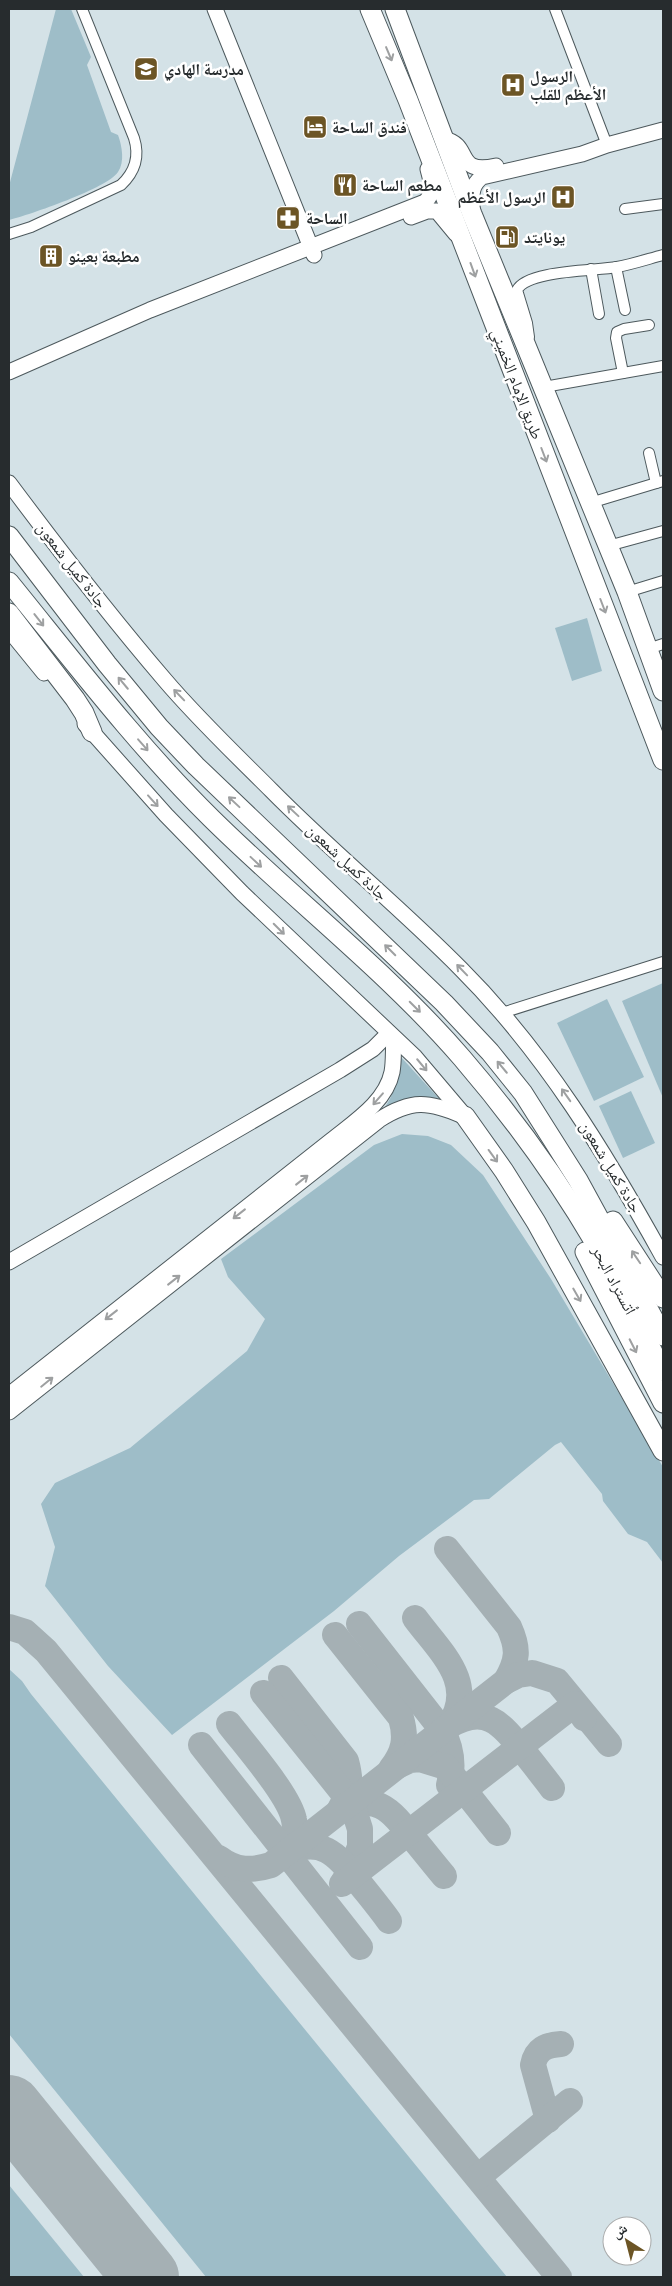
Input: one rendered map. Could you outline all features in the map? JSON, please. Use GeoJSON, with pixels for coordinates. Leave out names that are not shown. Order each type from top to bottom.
{"type":"FeatureCollection","features":[{"type":"Feature","properties":{"kind":"highway","name":"طريق الإمام الخميني"},"geometry":{"type":"LineString","coordinates":[[370,9],[462,240],[663,760]]}},
{"type":"Feature","properties":{"kind":"highway","name":"طريق الإمام الخميني"},"geometry":{"type":"LineString","coordinates":[[394,9],[472,214],[627,592],[654,650],[663,691]]}},
{"type":"Feature","properties":{"kind":"highway","name":"جادة كميل شمعون"},"geometry":{"type":"LineString","coordinates":[[9,536],[107,664],[165,733],[196,766],[416,976],[490,1052],[523,1093],[578,1180]]}},
{"type":"Feature","properties":{"kind":"highway"},"geometry":{"type":"LineString","coordinates":[[9,582],[77,669],[169,776],[258,864],[382,973],[424,1016],[494,1098],[562,1191],[574,1230],[663,1403]]}},
{"type":"Feature","properties":{"kind":"highway"},"geometry":{"type":"LineString","coordinates":[[9,612],[75,699],[84,713],[92,732]]}},
{"type":"Feature","properties":{"kind":"highway"},"geometry":{"type":"LineString","coordinates":[[627,669],[636,676],[645,676],[650,671],[654,650]]}},
{"type":"Feature","properties":{"kind":"highway"},"geometry":{"type":"LineString","coordinates":[[646,716],[647,700],[654,695],[663,699]]}},
{"type":"Feature","properties":{"kind":"highway"},"geometry":{"type":"LineString","coordinates":[[465,1116],[504,1171],[536,1222],[663,1451]]}},
{"type":"Feature","properties":{"kind":"highway"},"geometry":{"type":"LineString","coordinates":[[578,1180],[607,1212],[663,1298]]}},
{"type":"Feature","properties":{"kind":"highway","name":"أتستراد البحر"},"geometry":{"type":"LineString","coordinates":[[578,1180],[663,1336]]}},
{"type":"Feature","properties":{"kind":"highway","name":"أتستراد البحر"},"geometry":{"type":"LineString","coordinates":[[562,1191],[594,1242],[663,1371]]}},
{"type":"Feature","properties":{"kind":"street"},"geometry":{"type":"LineString","coordinates":[[9,234],[31,227],[113,189],[127,179],[136,164],[134,138],[82,9]]}},
{"type":"Feature","properties":{"kind":"street"},"geometry":{"type":"LineString","coordinates":[[215,9],[313,251]]}},
{"type":"Feature","properties":{"kind":"street"},"geometry":{"type":"LineString","coordinates":[[555,9],[606,145]]}},
{"type":"Feature","properties":{"kind":"street"},"geometry":{"type":"LineString","coordinates":[[444,139],[457,144],[466,162],[480,173],[606,145],[663,130]]}},
{"type":"Feature","properties":{"kind":"street"},"geometry":{"type":"LineString","coordinates":[[9,379],[154,315],[313,251],[425,202],[430,197],[432,190],[426,148]]}},
{"type":"Feature","properties":{"kind":"street"},"geometry":{"type":"LineString","coordinates":[[472,214],[472,191],[480,173]]}},
{"type":"Feature","properties":{"kind":"street"},"geometry":{"type":"LineString","coordinates":[[624,209],[663,204]]}},
{"type":"Feature","properties":{"kind":"street"},"geometry":{"type":"LineString","coordinates":[[9,372],[150,310],[432,210],[440,214],[462,240]]}},
{"type":"Feature","properties":{"kind":"street"},"geometry":{"type":"LineString","coordinates":[[528,348],[529,331],[518,297],[518,288],[528,280],[591,269],[616,267],[663,255]]}},
{"type":"Feature","properties":{"kind":"street"},"geometry":{"type":"LineString","coordinates":[[616,267],[625,310]]}},
{"type":"Feature","properties":{"kind":"street"},"geometry":{"type":"LineString","coordinates":[[591,269],[599,314]]}},
{"type":"Feature","properties":{"kind":"street"},"geometry":{"type":"LineString","coordinates":[[622,373],[616,338],[617,332],[626,328],[649,325]]}},
{"type":"Feature","properties":{"kind":"street"},"geometry":{"type":"LineString","coordinates":[[544,386],[663,366]]}},
{"type":"Feature","properties":{"kind":"street"},"geometry":{"type":"LineString","coordinates":[[590,503],[660,482],[649,453]]}},
{"type":"Feature","properties":{"kind":"street","name":"جادة كميل شمعون"},"geometry":{"type":"LineString","coordinates":[[9,483],[78,575],[166,681],[272,792],[462,969],[502,1013],[545,1066],[589,1128],[663,1257]]}},
{"type":"Feature","properties":{"kind":"street"},"geometry":{"type":"LineString","coordinates":[[608,546],[663,531]]}},
{"type":"Feature","properties":{"kind":"street"},"geometry":{"type":"LineString","coordinates":[[627,592],[663,581]]}},
{"type":"Feature","properties":{"kind":"street"},"geometry":{"type":"LineString","coordinates":[[9,630],[92,732],[166,815],[242,893],[416,1057],[465,1116]]}},
{"type":"Feature","properties":{"kind":"street"},"geometry":{"type":"LineString","coordinates":[[502,1013],[663,962]]}},
{"type":"Feature","properties":{"kind":"street"},"geometry":{"type":"LineString","coordinates":[[9,1262],[340,1070],[392,1035]]}},
{"type":"Feature","properties":{"kind":"street"},"geometry":{"type":"LineString","coordinates":[[9,1395],[332,1140],[376,1102],[392,1075],[392,1035]]}},
{"type":"Feature","properties":{"kind":"street"},"geometry":{"type":"LineString","coordinates":[[9,1412],[379,1120],[405,1106],[418,1104],[441,1107],[465,1116]]}},
{"type":"Feature","properties":{"kind":"shaded area"},"geometry":{"type":"Polygon","coordinates":[[[56,9],[71,9],[91,57],[87,65],[111,132],[118,135],[122,149],[122,164],[118,172],[100,186],[50,207],[9,220],[9,186],[56,9]]]}},
{"type":"Feature","properties":{"kind":"shaded area"},"geometry":{"type":"Polygon","coordinates":[[[587,618],[602,671],[572,681],[555,628],[587,618]]]}},
{"type":"Feature","properties":{"kind":"shaded area"},"geometry":{"type":"Polygon","coordinates":[[[663,983],[663,1098],[622,1001],[663,983]]]}},
{"type":"Feature","properties":{"kind":"shaded area"},"geometry":{"type":"Polygon","coordinates":[[[607,999],[644,1077],[594,1101],[557,1023],[607,999]]]}},
{"type":"Feature","properties":{"kind":"shaded area"},"geometry":{"type":"Polygon","coordinates":[[[400,1056],[443,1103],[382,1111],[396,1085],[400,1056]]]}},
{"type":"Feature","properties":{"kind":"shaded area"},"geometry":{"type":"Polygon","coordinates":[[[631,1091],[655,1143],[623,1158],[599,1106],[631,1091]]]}},
{"type":"Feature","properties":{"kind":"shaded area"},"geometry":{"type":"Polygon","coordinates":[[[402,1134],[428,1136],[451,1145],[483,1175],[551,1279],[663,1467],[663,1563],[647,1542],[628,1534],[603,1501],[602,1494],[561,1442],[489,1499],[474,1500],[399,1556],[334,1611],[172,1735],[108,1666],[45,1586],[55,1547],[41,1504],[55,1483],[130,1448],[247,1351],[265,1319],[228,1277],[221,1259],[374,1145],[402,1134]]]}},
{"type":"Feature","properties":{"kind":"shaded area"},"geometry":{"type":"Polygon","coordinates":[[[9,1669],[22,1681],[507,2277],[206,2277],[9,2034],[9,1669]]]}},
{"type":"Feature","properties":{"kind":"shaded area"},"geometry":{"type":"Polygon","coordinates":[[[9,2185],[84,2277],[9,2277],[9,2185]]]}},
{"type":"Feature","properties":{"kind":"taxiway"},"geometry":{"type":"LineString","coordinates":[[447,1549],[509,1627],[516,1648],[516,1654],[513,1667],[506,1681]]}},
{"type":"Feature","properties":{"kind":"taxiway"},"geometry":{"type":"LineString","coordinates":[[415,1618],[444,1656],[458,1682],[457,1710],[449,1726],[473,1717],[491,1720],[507,1732],[552,1788]]}},
{"type":"Feature","properties":{"kind":"taxiway"},"geometry":{"type":"LineString","coordinates":[[359,1624],[442,1730],[448,1743],[451,1757],[449,1785]]}},
{"type":"Feature","properties":{"kind":"taxiway"},"geometry":{"type":"LineString","coordinates":[[9,1627],[25,1632],[46,1651],[559,2277]]}},
{"type":"Feature","properties":{"kind":"taxiway"},"geometry":{"type":"LineString","coordinates":[[335,1635],[401,1718],[404,1732],[403,1745],[399,1757],[391,1769],[410,1760],[420,1759],[446,1767],[498,1833]]}},
{"type":"Feature","properties":{"kind":"taxiway"},"geometry":{"type":"LineString","coordinates":[[219,1858],[238,1868],[244,1869],[271,1865],[506,1681],[518,1675],[532,1673],[557,1681],[609,1744]]}},
{"type":"Feature","properties":{"kind":"taxiway"},"geometry":{"type":"LineString","coordinates":[[281,1678],[346,1761],[349,1787],[339,1811],[363,1803],[373,1803],[381,1806],[397,1818],[444,1876]]}},
{"type":"Feature","properties":{"kind":"taxiway"},"geometry":{"type":"LineString","coordinates":[[263,1693],[352,1804],[360,1829],[360,1847],[344,1881]]}},
{"type":"Feature","properties":{"kind":"taxiway"},"geometry":{"type":"LineString","coordinates":[[342,1884],[575,1704],[584,1718]]}},
{"type":"Feature","properties":{"kind":"taxiway"},"geometry":{"type":"LineString","coordinates":[[229,1724],[256,1757],[291,1810],[295,1829],[286,1853],[309,1846],[327,1850],[350,1871],[389,1921]]}},
{"type":"Feature","properties":{"kind":"taxiway"},"geometry":{"type":"LineString","coordinates":[[201,1745],[360,1947]]}},
{"type":"Feature","properties":{"kind":"taxiway"},"geometry":{"type":"LineString","coordinates":[[548,2120],[533,2065],[539,2052],[551,2045],[561,2044]]}},
{"type":"Feature","properties":{"kind":"taxiway"},"geometry":{"type":"LineString","coordinates":[[478,2177],[570,2101]]}},
{"type":"Feature","properties":{"kind":"runway"},"geometry":{"type":"LineString","coordinates":[[9,2108],[146,2277]]}},
{"type":"Feature","properties":{"kind":"place","name":"مدرسة الهادي"},"geometry":{"type":"Point","coordinates":[146,69]}},
{"type":"Feature","properties":{"kind":"place","name":"الرسول الأعظم للقلب"},"geometry":{"type":"Point","coordinates":[513,85]}},
{"type":"Feature","properties":{"kind":"place","name":"فندق الساحة"},"geometry":{"type":"Point","coordinates":[315,127]}},
{"type":"Feature","properties":{"kind":"place","name":"مطعم الساحة"},"geometry":{"type":"Point","coordinates":[345,185]}},
{"type":"Feature","properties":{"kind":"place","name":"الرسول الأعظم"},"geometry":{"type":"Point","coordinates":[563,197]}},
{"type":"Feature","properties":{"kind":"place","name":"الساحة"},"geometry":{"type":"Point","coordinates":[288,218]}},
{"type":"Feature","properties":{"kind":"place","name":"يونايتد"},"geometry":{"type":"Point","coordinates":[507,237]}},
{"type":"Feature","properties":{"kind":"place","name":"مطبعة بعينو"},"geometry":{"type":"Point","coordinates":[51,256]}}]}
